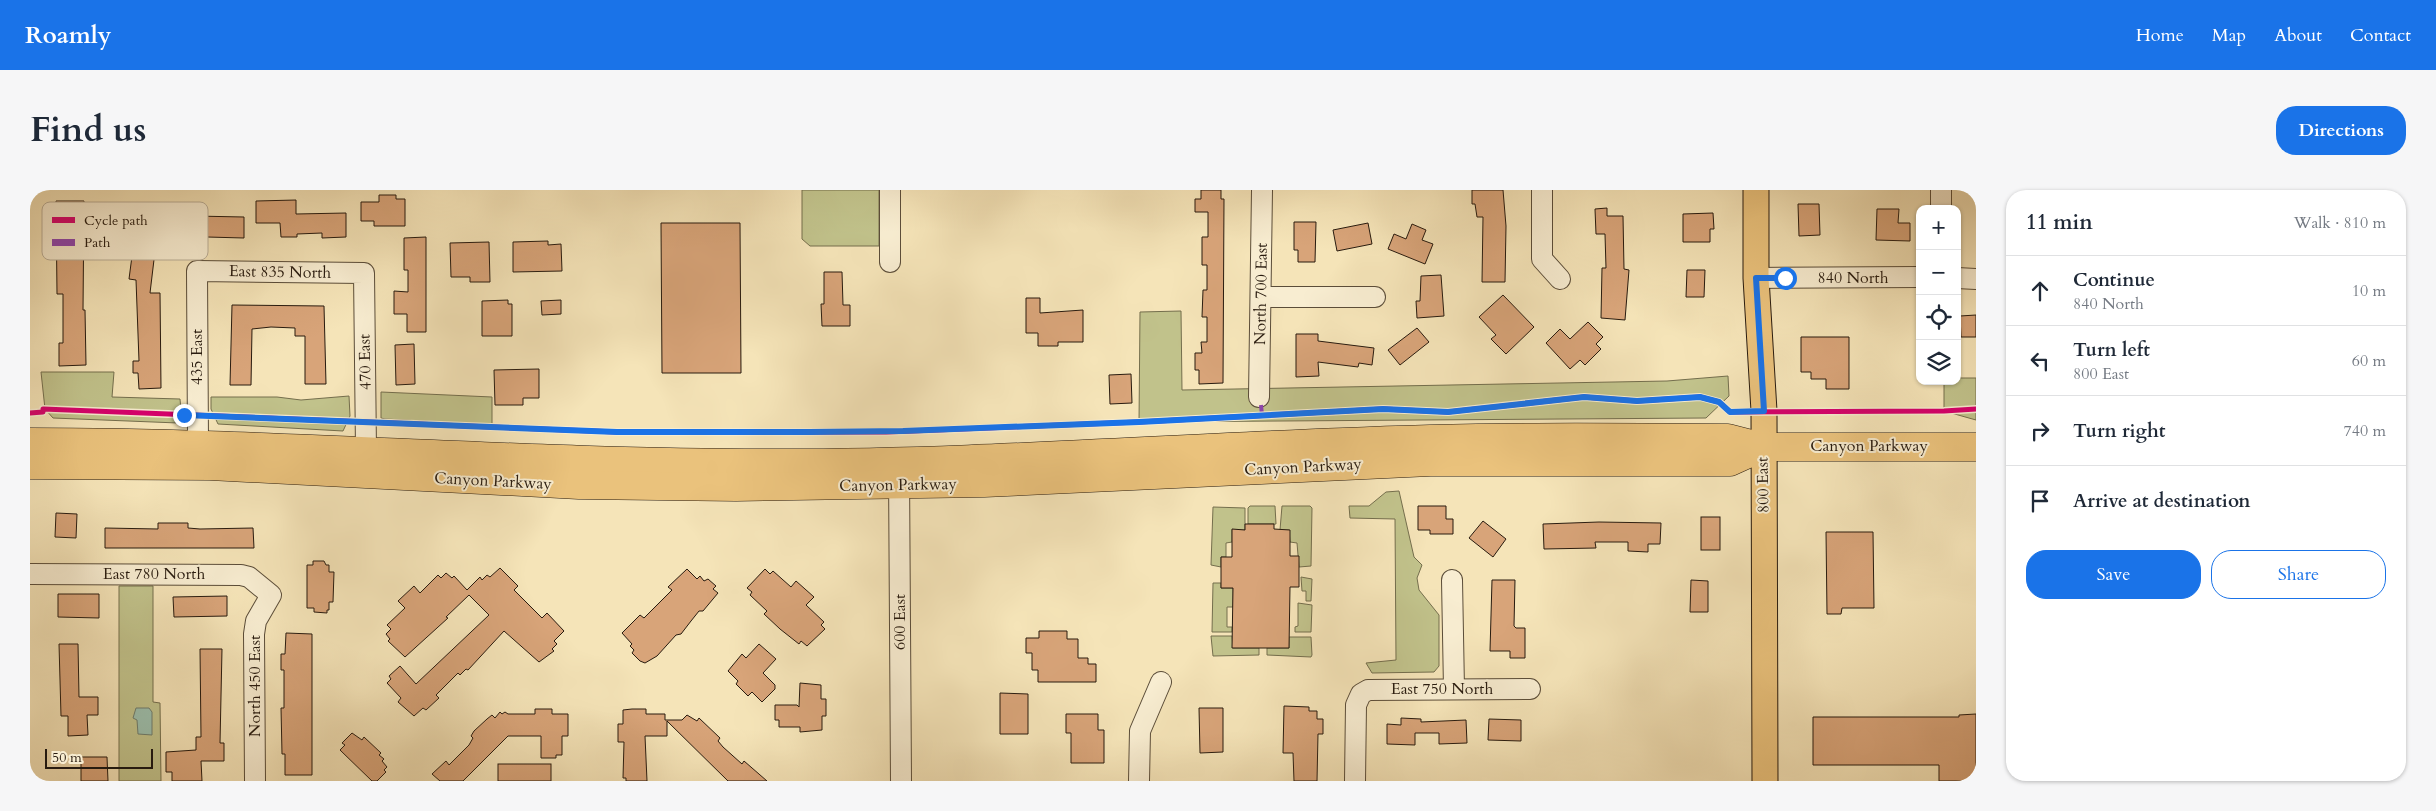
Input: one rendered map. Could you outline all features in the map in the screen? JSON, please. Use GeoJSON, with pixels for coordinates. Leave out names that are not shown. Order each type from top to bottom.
{"type":"FeatureCollection","features":[{"type":"Feature","properties":{"kind":"highway","name":"Canyon Parkway"},"geometry":{"type":"LineString","coordinates":[[30,465],[210,466],[579,485],[899,474],[1346,442],[1504,437],[1728,438],[1763,446],[1976,447]]}},
{"type":"Feature","properties":{"kind":"highway","name":"Canyon Parkway"},"geometry":{"type":"LineString","coordinates":[[30,442],[198,443],[899,474]]}},
{"type":"Feature","properties":{"kind":"main road","name":"800 East"},"geometry":{"type":"LineString","coordinates":[[1756,190],[1756,278],[1764,411],[1765,781]]}},
{"type":"Feature","properties":{"kind":"street"},"geometry":{"type":"LineString","coordinates":[[890,190],[890,262]]}},
{"type":"Feature","properties":{"kind":"street","name":"North 700 East"},"geometry":{"type":"LineString","coordinates":[[1259,397],[1262,297],[1262,190]]}},
{"type":"Feature","properties":{"kind":"street"},"geometry":{"type":"LineString","coordinates":[[1542,190],[1542,259],[1560,279]]}},
{"type":"Feature","properties":{"kind":"street"},"geometry":{"type":"LineString","coordinates":[[1941,190],[1941,205]]}},
{"type":"Feature","properties":{"kind":"street","name":"East 835 North"},"geometry":{"type":"LineString","coordinates":[[197,271],[364,273]]}},
{"type":"Feature","properties":{"kind":"street","name":"435 East"},"geometry":{"type":"LineString","coordinates":[[197,271],[198,443]]}},
{"type":"Feature","properties":{"kind":"street","name":"470 East"},"geometry":{"type":"LineString","coordinates":[[364,273],[366,450]]}},
{"type":"Feature","properties":{"kind":"street","name":"840 North"},"geometry":{"type":"LineString","coordinates":[[1756,278],[1916,277]]}},
{"type":"Feature","properties":{"kind":"street"},"geometry":{"type":"LineString","coordinates":[[1961,278],[1976,279]]}},
{"type":"Feature","properties":{"kind":"street"},"geometry":{"type":"LineString","coordinates":[[1262,297],[1375,297]]}},
{"type":"Feature","properties":{"kind":"street","name":"600 East"},"geometry":{"type":"LineString","coordinates":[[899,474],[902,781]]}},
{"type":"Feature","properties":{"kind":"street","name":"East 780 North"},"geometry":{"type":"LineString","coordinates":[[30,574],[241,574],[249,577],[271,595]]}},
{"type":"Feature","properties":{"kind":"street"},"geometry":{"type":"LineString","coordinates":[[1452,580],[1454,690]]}},
{"type":"Feature","properties":{"kind":"street","name":"North 450 East"},"geometry":{"type":"LineString","coordinates":[[255,781],[254,634],[256,621],[271,595]]}},
{"type":"Feature","properties":{"kind":"street"},"geometry":{"type":"LineString","coordinates":[[1139,781],[1140,731],[1161,682]]}},
{"type":"Feature","properties":{"kind":"street","name":"East 750 North"},"geometry":{"type":"LineString","coordinates":[[1355,781],[1356,705],[1361,694],[1368,690],[1530,689]]}},
{"type":"Feature","properties":{"kind":"green space"},"geometry":{"type":"Polygon","coordinates":[[[802,190],[879,190],[879,246],[810,246],[802,239],[802,190]]]}},
{"type":"Feature","properties":{"kind":"green space"},"geometry":{"type":"Polygon","coordinates":[[[1181,311],[1182,390],[1667,381],[1728,376],[1729,396],[1706,418],[1139,422],[1140,312],[1181,311]]]}},
{"type":"Feature","properties":{"kind":"green space"},"geometry":{"type":"Polygon","coordinates":[[[41,372],[114,372],[112,397],[180,399],[181,410],[178,423],[53,418],[45,409],[41,372]]]}},
{"type":"Feature","properties":{"kind":"green space"},"geometry":{"type":"Polygon","coordinates":[[[1961,378],[1976,378],[1976,420],[1944,411],[1944,385],[1961,385],[1961,378]]]}},
{"type":"Feature","properties":{"kind":"green space"},"geometry":{"type":"Polygon","coordinates":[[[381,392],[492,397],[492,425],[381,418],[381,392]]]}},
{"type":"Feature","properties":{"kind":"green space"},"geometry":{"type":"Polygon","coordinates":[[[349,396],[350,416],[343,431],[218,424],[211,409],[211,397],[277,397],[301,400],[349,396]]]}},
{"type":"Feature","properties":{"kind":"green space"},"geometry":{"type":"Polygon","coordinates":[[[1399,491],[1414,557],[1422,565],[1417,578],[1419,590],[1439,615],[1439,666],[1434,672],[1372,673],[1366,663],[1396,660],[1395,519],[1350,518],[1349,506],[1369,506],[1386,492],[1399,491]]]}},
{"type":"Feature","properties":{"kind":"green space"},"geometry":{"type":"Polygon","coordinates":[[[1250,506],[1275,506],[1276,524],[1248,524],[1248,508],[1250,506]]]}},
{"type":"Feature","properties":{"kind":"green space"},"geometry":{"type":"Polygon","coordinates":[[[1282,506],[1310,506],[1312,508],[1311,566],[1299,567],[1297,543],[1290,542],[1289,530],[1280,530],[1282,506]]]}},
{"type":"Feature","properties":{"kind":"green space"},"geometry":{"type":"Polygon","coordinates":[[[1213,507],[1245,508],[1245,530],[1232,530],[1232,542],[1226,543],[1226,557],[1221,557],[1221,567],[1211,565],[1213,507]]]}},
{"type":"Feature","properties":{"kind":"green space"},"geometry":{"type":"Polygon","coordinates":[[[1301,577],[1312,579],[1311,601],[1306,601],[1306,591],[1302,591],[1301,577]]]}},
{"type":"Feature","properties":{"kind":"green space"},"geometry":{"type":"Polygon","coordinates":[[[1213,583],[1221,583],[1221,588],[1233,588],[1233,607],[1227,607],[1227,627],[1232,627],[1232,632],[1212,632],[1213,583]]]}},
{"type":"Feature","properties":{"kind":"green space"},"geometry":{"type":"Polygon","coordinates":[[[119,586],[153,586],[153,702],[160,703],[161,781],[119,781],[119,586]]]}},
{"type":"Feature","properties":{"kind":"green space"},"geometry":{"type":"Polygon","coordinates":[[[1298,603],[1312,605],[1311,632],[1295,632],[1295,627],[1298,626],[1298,603]]]}},
{"type":"Feature","properties":{"kind":"green space"},"geometry":{"type":"Polygon","coordinates":[[[1211,636],[1232,636],[1233,648],[1259,648],[1259,655],[1213,656],[1211,636]]]}},
{"type":"Feature","properties":{"kind":"green space"},"geometry":{"type":"Polygon","coordinates":[[[1289,637],[1311,637],[1311,657],[1267,655],[1267,648],[1289,648],[1289,637]]]}},
{"type":"Feature","properties":{"kind":"shaded area"},"geometry":{"type":"Polygon","coordinates":[[[136,708],[149,708],[152,712],[152,735],[138,734],[137,720],[133,718],[136,708]]]}},
{"type":"Feature","properties":{"kind":"building"},"geometry":{"type":"Polygon","coordinates":[[[1201,190],[1221,190],[1221,199],[1224,199],[1223,383],[1199,384],[1199,370],[1195,370],[1195,353],[1202,353],[1201,342],[1207,342],[1207,317],[1202,317],[1203,290],[1207,290],[1207,265],[1202,265],[1202,237],[1208,237],[1208,212],[1195,212],[1195,199],[1201,199],[1201,190]]]}},
{"type":"Feature","properties":{"kind":"building"},"geometry":{"type":"Polygon","coordinates":[[[1472,190],[1503,190],[1506,226],[1505,282],[1482,282],[1483,217],[1477,217],[1475,204],[1472,204],[1472,190]]]}},
{"type":"Feature","properties":{"kind":"building"},"geometry":{"type":"Polygon","coordinates":[[[379,195],[396,195],[396,199],[405,199],[405,226],[374,226],[374,221],[361,221],[361,202],[379,202],[379,195]]]}},
{"type":"Feature","properties":{"kind":"building"},"geometry":{"type":"Polygon","coordinates":[[[296,200],[296,214],[346,213],[346,237],[322,238],[322,233],[297,234],[297,237],[281,237],[280,223],[256,223],[256,201],[296,200]]]}},
{"type":"Feature","properties":{"kind":"building"},"geometry":{"type":"Polygon","coordinates":[[[56,201],[84,201],[84,202],[56,201]]]}},
{"type":"Feature","properties":{"kind":"building"},"geometry":{"type":"Polygon","coordinates":[[[1798,204],[1819,204],[1820,235],[1799,236],[1798,204]]]}},
{"type":"Feature","properties":{"kind":"building"},"geometry":{"type":"Polygon","coordinates":[[[1607,208],[1607,216],[1623,216],[1624,269],[1629,270],[1625,320],[1601,318],[1602,268],[1606,268],[1605,234],[1596,234],[1595,209],[1607,208]]]}},
{"type":"Feature","properties":{"kind":"building"},"geometry":{"type":"Polygon","coordinates":[[[1877,209],[1899,209],[1898,223],[1910,223],[1910,241],[1876,240],[1877,209]]]}},
{"type":"Feature","properties":{"kind":"building"},"geometry":{"type":"Polygon","coordinates":[[[1713,213],[1714,229],[1710,229],[1710,242],[1683,242],[1683,214],[1713,213]]]}},
{"type":"Feature","properties":{"kind":"building"},"geometry":{"type":"Polygon","coordinates":[[[208,216],[244,217],[244,238],[208,237],[208,216]]]}},
{"type":"Feature","properties":{"kind":"building"},"geometry":{"type":"Polygon","coordinates":[[[1294,222],[1316,222],[1315,262],[1298,262],[1298,250],[1294,250],[1294,222]]]}},
{"type":"Feature","properties":{"kind":"building"},"geometry":{"type":"Polygon","coordinates":[[[661,223],[740,223],[741,373],[662,373],[661,223]]]}},
{"type":"Feature","properties":{"kind":"building"},"geometry":{"type":"Polygon","coordinates":[[[1368,223],[1372,244],[1337,251],[1333,230],[1368,223]]]}},
{"type":"Feature","properties":{"kind":"building"},"geometry":{"type":"Polygon","coordinates":[[[1412,224],[1426,230],[1422,240],[1433,244],[1425,264],[1388,249],[1394,234],[1406,239],[1412,224]]]}},
{"type":"Feature","properties":{"kind":"building"},"geometry":{"type":"Polygon","coordinates":[[[426,237],[426,332],[407,332],[407,314],[394,314],[394,291],[408,292],[408,270],[404,270],[404,238],[426,237]]]}},
{"type":"Feature","properties":{"kind":"building"},"geometry":{"type":"Polygon","coordinates":[[[548,241],[548,245],[561,244],[562,271],[513,272],[513,242],[548,241]]]}},
{"type":"Feature","properties":{"kind":"building"},"geometry":{"type":"Polygon","coordinates":[[[489,242],[490,282],[470,282],[470,277],[451,277],[450,243],[489,242]]]}},
{"type":"Feature","properties":{"kind":"building"},"geometry":{"type":"Polygon","coordinates":[[[57,260],[83,260],[83,310],[85,310],[86,365],[59,366],[59,343],[63,343],[63,294],[57,294],[57,260]]]}},
{"type":"Feature","properties":{"kind":"building"},"geometry":{"type":"Polygon","coordinates":[[[132,260],[154,260],[150,293],[160,293],[161,388],[139,389],[138,373],[133,373],[133,361],[139,361],[136,280],[129,279],[132,260]]]}},
{"type":"Feature","properties":{"kind":"building"},"geometry":{"type":"Polygon","coordinates":[[[1687,270],[1705,270],[1704,297],[1686,297],[1687,270]]]}},
{"type":"Feature","properties":{"kind":"building"},"geometry":{"type":"Polygon","coordinates":[[[824,272],[842,272],[843,305],[850,305],[850,326],[822,326],[821,304],[824,304],[824,272]]]}},
{"type":"Feature","properties":{"kind":"building"},"geometry":{"type":"Polygon","coordinates":[[[1441,275],[1444,316],[1417,318],[1416,301],[1420,301],[1421,276],[1441,275]]]}},
{"type":"Feature","properties":{"kind":"building"},"geometry":{"type":"Polygon","coordinates":[[[1503,295],[1534,327],[1506,354],[1491,339],[1496,335],[1479,317],[1503,295]]]}},
{"type":"Feature","properties":{"kind":"building"},"geometry":{"type":"Polygon","coordinates":[[[1026,298],[1040,298],[1040,313],[1083,310],[1083,342],[1058,342],[1058,346],[1038,346],[1038,333],[1026,333],[1026,298]]]}},
{"type":"Feature","properties":{"kind":"building"},"geometry":{"type":"Polygon","coordinates":[[[508,300],[508,304],[512,304],[512,336],[482,336],[482,301],[508,300]]]}},
{"type":"Feature","properties":{"kind":"building"},"geometry":{"type":"Polygon","coordinates":[[[561,300],[561,314],[542,315],[541,301],[561,300]]]}},
{"type":"Feature","properties":{"kind":"building"},"geometry":{"type":"Polygon","coordinates":[[[232,305],[324,306],[326,384],[305,384],[305,336],[295,336],[295,328],[271,327],[252,329],[251,385],[230,385],[232,305]]]}},
{"type":"Feature","properties":{"kind":"building"},"geometry":{"type":"Polygon","coordinates":[[[1976,315],[1976,337],[1961,337],[1961,316],[1976,315]]]}},
{"type":"Feature","properties":{"kind":"building"},"geometry":{"type":"Polygon","coordinates":[[[1588,322],[1603,337],[1596,344],[1601,349],[1585,365],[1580,360],[1570,369],[1546,343],[1560,329],[1570,339],[1588,322]]]}},
{"type":"Feature","properties":{"kind":"building"},"geometry":{"type":"Polygon","coordinates":[[[1417,328],[1429,342],[1400,365],[1388,350],[1417,328]]]}},
{"type":"Feature","properties":{"kind":"building"},"geometry":{"type":"Polygon","coordinates":[[[1296,334],[1318,334],[1318,341],[1374,348],[1372,365],[1359,363],[1358,367],[1318,362],[1319,376],[1296,377],[1296,334]]]}},
{"type":"Feature","properties":{"kind":"building"},"geometry":{"type":"Polygon","coordinates":[[[1801,337],[1849,337],[1849,389],[1826,389],[1826,379],[1811,379],[1811,372],[1801,372],[1801,337]]]}},
{"type":"Feature","properties":{"kind":"building"},"geometry":{"type":"Polygon","coordinates":[[[414,344],[415,384],[396,385],[395,345],[414,344]]]}},
{"type":"Feature","properties":{"kind":"building"},"geometry":{"type":"Polygon","coordinates":[[[539,369],[539,398],[523,398],[523,405],[495,405],[494,370],[539,369]]]}},
{"type":"Feature","properties":{"kind":"building"},"geometry":{"type":"Polygon","coordinates":[[[1131,374],[1132,403],[1110,404],[1109,375],[1131,374]]]}},
{"type":"Feature","properties":{"kind":"building"},"geometry":{"type":"Polygon","coordinates":[[[1418,506],[1446,506],[1446,519],[1453,519],[1453,534],[1430,534],[1430,530],[1418,530],[1418,506]]]}},
{"type":"Feature","properties":{"kind":"building"},"geometry":{"type":"Polygon","coordinates":[[[56,513],[77,514],[76,538],[55,537],[56,513]]]}},
{"type":"Feature","properties":{"kind":"building"},"geometry":{"type":"Polygon","coordinates":[[[1701,517],[1720,517],[1720,550],[1701,550],[1701,517]]]}},
{"type":"Feature","properties":{"kind":"building"},"geometry":{"type":"Polygon","coordinates":[[[1483,521],[1506,539],[1493,557],[1469,538],[1483,521]]]}},
{"type":"Feature","properties":{"kind":"building"},"geometry":{"type":"Polygon","coordinates":[[[1599,522],[1661,523],[1660,544],[1648,544],[1648,552],[1628,551],[1628,542],[1595,542],[1596,548],[1544,549],[1543,524],[1599,522]]]}},
{"type":"Feature","properties":{"kind":"building"},"geometry":{"type":"Polygon","coordinates":[[[158,523],[188,523],[188,528],[200,529],[253,528],[254,548],[105,548],[105,528],[158,529],[158,523]]]}},
{"type":"Feature","properties":{"kind":"building"},"geometry":{"type":"Polygon","coordinates":[[[1245,524],[1274,524],[1274,529],[1290,530],[1290,556],[1299,556],[1299,587],[1290,587],[1289,648],[1232,648],[1233,588],[1221,588],[1221,557],[1232,557],[1232,529],[1245,530],[1245,524]]]}},
{"type":"Feature","properties":{"kind":"building"},"geometry":{"type":"Polygon","coordinates":[[[1826,532],[1873,532],[1874,608],[1842,608],[1841,614],[1827,614],[1826,532]]]}},
{"type":"Feature","properties":{"kind":"building"},"geometry":{"type":"Polygon","coordinates":[[[313,561],[324,561],[326,565],[329,565],[329,572],[334,572],[333,602],[329,602],[327,613],[314,612],[314,608],[307,608],[307,565],[313,565],[313,561]]]}},
{"type":"Feature","properties":{"kind":"building"},"geometry":{"type":"Polygon","coordinates":[[[500,568],[518,586],[514,590],[542,618],[547,613],[564,631],[554,641],[557,644],[552,649],[554,651],[539,662],[504,631],[468,670],[466,669],[460,675],[458,673],[436,695],[439,698],[426,710],[423,708],[414,716],[398,702],[401,698],[387,683],[391,679],[389,676],[400,666],[416,684],[489,615],[469,595],[446,617],[448,618],[405,657],[388,641],[390,639],[386,634],[391,629],[387,625],[405,608],[398,601],[414,586],[420,593],[438,575],[441,578],[446,573],[452,578],[454,576],[467,590],[480,577],[482,580],[487,575],[490,577],[500,568]]]}},
{"type":"Feature","properties":{"kind":"building"},"geometry":{"type":"Polygon","coordinates":[[[687,569],[697,579],[700,576],[704,581],[708,579],[716,586],[713,589],[718,593],[703,611],[699,611],[681,634],[676,635],[657,656],[645,663],[640,661],[632,653],[634,650],[630,646],[632,644],[622,633],[640,615],[644,618],[672,590],[668,587],[687,569]]]}},
{"type":"Feature","properties":{"kind":"building"},"geometry":{"type":"Polygon","coordinates":[[[765,569],[770,574],[773,571],[791,587],[796,581],[814,597],[806,605],[824,622],[821,625],[825,629],[807,646],[801,641],[799,644],[780,629],[764,614],[767,611],[750,595],[752,592],[747,588],[765,569]]]}},
{"type":"Feature","properties":{"kind":"building"},"geometry":{"type":"Polygon","coordinates":[[[1492,580],[1515,580],[1514,626],[1516,628],[1525,628],[1525,658],[1510,658],[1510,651],[1490,651],[1492,580]]]}},
{"type":"Feature","properties":{"kind":"building"},"geometry":{"type":"Polygon","coordinates":[[[1691,580],[1708,581],[1708,612],[1690,612],[1691,580]]]}},
{"type":"Feature","properties":{"kind":"building"},"geometry":{"type":"Polygon","coordinates":[[[58,594],[99,594],[99,618],[58,617],[58,594]]]}},
{"type":"Feature","properties":{"kind":"building"},"geometry":{"type":"Polygon","coordinates":[[[227,596],[227,616],[174,617],[173,597],[227,596]]]}},
{"type":"Feature","properties":{"kind":"building"},"geometry":{"type":"Polygon","coordinates":[[[1039,631],[1067,631],[1067,639],[1078,639],[1078,658],[1088,658],[1088,664],[1096,664],[1096,682],[1038,682],[1038,670],[1032,670],[1032,653],[1026,653],[1026,638],[1039,638],[1039,631]]]}},
{"type":"Feature","properties":{"kind":"building"},"geometry":{"type":"Polygon","coordinates":[[[286,633],[312,634],[312,775],[285,775],[285,754],[282,754],[281,708],[284,708],[284,670],[281,670],[281,654],[285,654],[286,633]]]}},
{"type":"Feature","properties":{"kind":"building"},"geometry":{"type":"Polygon","coordinates":[[[59,644],[78,644],[79,697],[98,697],[98,715],[87,715],[88,735],[68,736],[68,716],[61,716],[59,644]]]}},
{"type":"Feature","properties":{"kind":"building"},"geometry":{"type":"Polygon","coordinates":[[[759,644],[776,659],[763,673],[775,685],[775,689],[762,702],[752,692],[748,696],[736,684],[738,681],[728,671],[742,654],[746,658],[759,644]]]}},
{"type":"Feature","properties":{"kind":"building"},"geometry":{"type":"Polygon","coordinates":[[[200,649],[222,649],[220,743],[224,743],[224,761],[201,761],[202,781],[172,781],[172,772],[166,772],[166,752],[196,750],[196,737],[201,737],[200,649]]]}},
{"type":"Feature","properties":{"kind":"building"},"geometry":{"type":"Polygon","coordinates":[[[800,683],[821,685],[821,699],[826,699],[826,716],[822,716],[822,730],[800,732],[800,727],[779,727],[779,720],[775,720],[775,705],[797,705],[799,707],[800,683]]]}},
{"type":"Feature","properties":{"kind":"building"},"geometry":{"type":"Polygon","coordinates":[[[1000,693],[1028,694],[1028,734],[1000,734],[1000,693]]]}},
{"type":"Feature","properties":{"kind":"building"},"geometry":{"type":"Polygon","coordinates":[[[1284,706],[1309,707],[1309,711],[1317,711],[1317,719],[1323,719],[1323,734],[1318,734],[1317,781],[1294,781],[1293,753],[1283,753],[1284,706]]]}},
{"type":"Feature","properties":{"kind":"building"},"geometry":{"type":"Polygon","coordinates":[[[1199,708],[1223,708],[1223,752],[1200,753],[1199,708]]]}},
{"type":"Feature","properties":{"kind":"building"},"geometry":{"type":"Polygon","coordinates":[[[535,709],[552,709],[552,714],[568,714],[568,736],[562,736],[562,755],[556,755],[556,758],[541,758],[541,736],[508,736],[463,781],[440,781],[432,774],[446,761],[449,765],[469,745],[474,731],[492,715],[495,718],[500,712],[502,714],[505,712],[508,714],[535,714],[535,709]]]}},
{"type":"Feature","properties":{"kind":"building"},"geometry":{"type":"Polygon","coordinates":[[[646,709],[646,714],[665,714],[665,720],[682,720],[687,715],[697,721],[699,718],[720,738],[718,741],[723,747],[742,764],[744,761],[767,781],[728,781],[667,721],[667,736],[645,736],[647,781],[626,781],[626,778],[623,778],[624,742],[618,742],[618,724],[623,724],[623,710],[646,709]]]}},
{"type":"Feature","properties":{"kind":"building"},"geometry":{"type":"Polygon","coordinates":[[[1066,714],[1098,714],[1098,730],[1104,730],[1104,763],[1071,763],[1071,733],[1066,733],[1066,714]]]}},
{"type":"Feature","properties":{"kind":"building"},"geometry":{"type":"Polygon","coordinates":[[[1976,714],[1976,781],[1939,781],[1939,765],[1813,765],[1813,717],[1959,717],[1959,715],[1976,714]]]}},
{"type":"Feature","properties":{"kind":"building"},"geometry":{"type":"Polygon","coordinates":[[[1401,718],[1421,719],[1421,722],[1466,720],[1467,743],[1439,744],[1439,733],[1415,733],[1415,745],[1387,744],[1387,724],[1401,725],[1401,718]]]}},
{"type":"Feature","properties":{"kind":"building"},"geometry":{"type":"Polygon","coordinates":[[[1489,719],[1521,720],[1521,741],[1488,740],[1489,719]]]}},
{"type":"Feature","properties":{"kind":"building"},"geometry":{"type":"Polygon","coordinates":[[[352,733],[362,740],[364,737],[381,753],[379,755],[384,759],[382,761],[387,767],[384,770],[386,772],[377,781],[372,781],[340,750],[345,745],[342,743],[352,733]]]}},
{"type":"Feature","properties":{"kind":"building"},"geometry":{"type":"Polygon","coordinates":[[[81,757],[107,757],[108,781],[81,781],[81,757]]]}},
{"type":"Feature","properties":{"kind":"building"},"geometry":{"type":"Polygon","coordinates":[[[498,764],[551,764],[551,781],[498,781],[498,764]]]}},
{"type":"Feature","properties":{"kind":"marked path"},"geometry":{"type":"LineString","coordinates":[[1261,405],[1262,415]]}},
{"type":"Feature","properties":{"kind":"cycle path"},"geometry":{"type":"LineString","coordinates":[[30,413],[43,412],[43,409],[617,432],[886,432],[1139,422],[1383,409],[1448,412],[1584,397],[1637,401],[1700,397],[1719,402],[1730,412],[1944,411],[1976,409]]}},
{"type":"Feature","properties":{"kind":"route"},"geometry":{"type":"LineString","coordinates":[[184,415],[617,432],[810,432],[903,431],[1139,422],[1383,409],[1448,412],[1584,397],[1637,401],[1700,397],[1719,402],[1730,412],[1764,411],[1756,278],[1785,278]]}}]}
